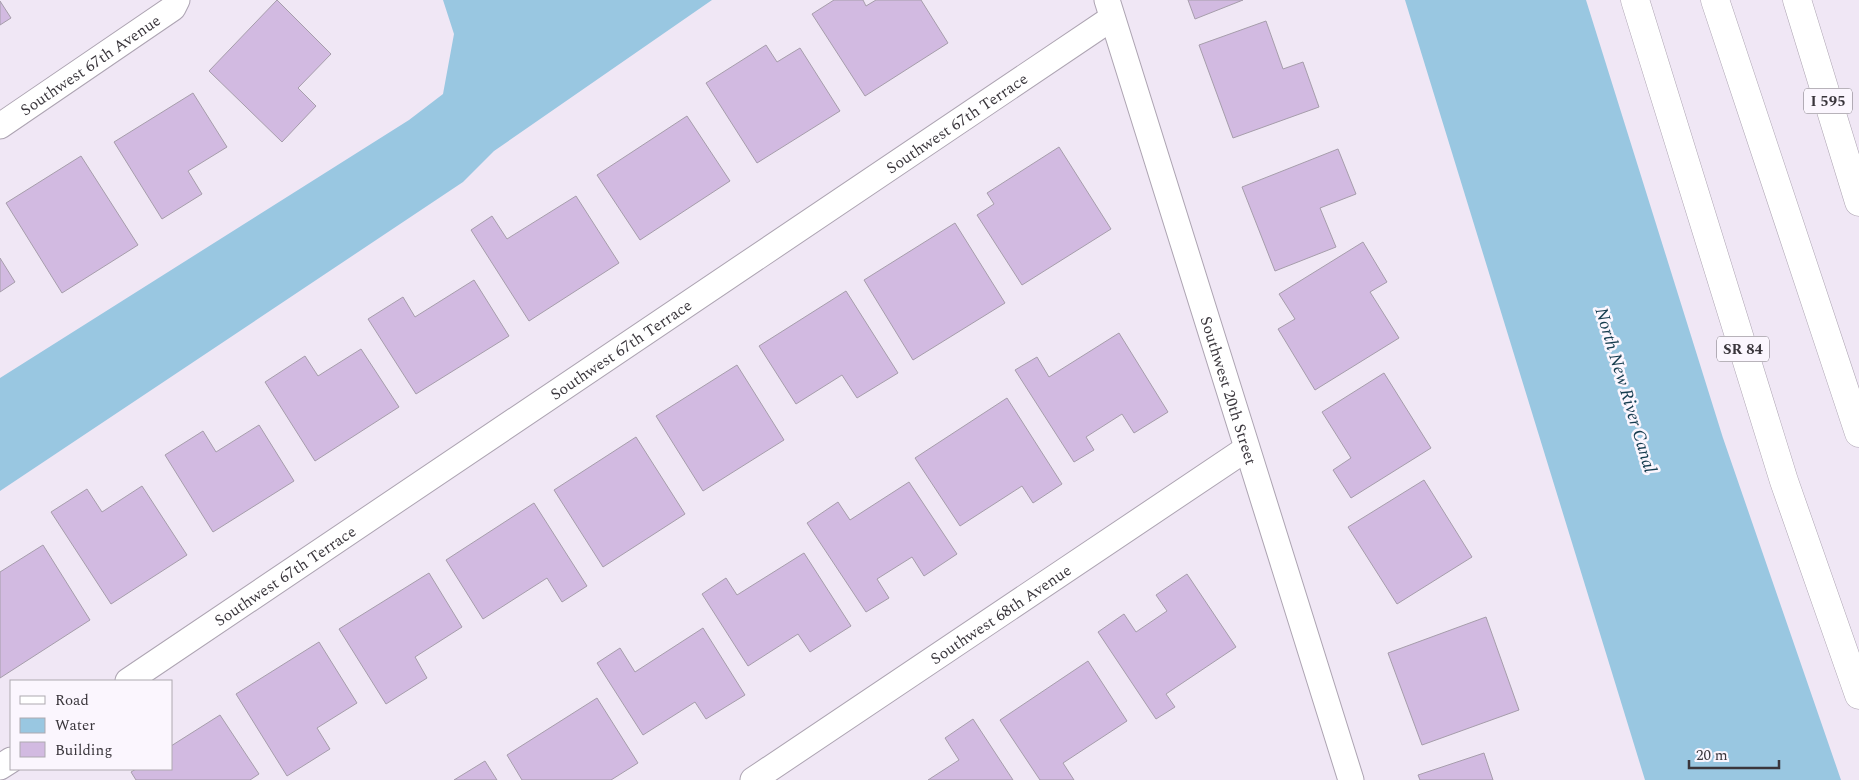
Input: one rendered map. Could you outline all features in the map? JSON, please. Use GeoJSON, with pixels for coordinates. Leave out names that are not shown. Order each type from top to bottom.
{"type":"FeatureCollection","features":[{"type":"Feature","properties":{"kind":"main road","name":"SR 84"},"geometry":{"type":"LineString","coordinates":[[1636,0],[1784,481],[1859,696]]}},
{"type":"Feature","properties":{"kind":"main road"},"geometry":{"type":"LineString","coordinates":[[1716,0],[1859,433]]}},
{"type":"Feature","properties":{"kind":"main road","name":"I 595"},"geometry":{"type":"LineString","coordinates":[[1797,0],[1859,202]]}},
{"type":"Feature","properties":{"kind":"street","name":"Southwest 67th Avenue"},"geometry":{"type":"LineString","coordinates":[[0,126],[173,8],[177,0]]}},
{"type":"Feature","properties":{"kind":"street","name":"Southwest 20th Street"},"geometry":{"type":"LineString","coordinates":[[1110,9],[1351,780]]}},
{"type":"Feature","properties":{"kind":"street","name":"Southwest 67th Terrace"},"geometry":{"type":"LineString","coordinates":[[129,680],[1110,9]]}},
{"type":"Feature","properties":{"kind":"street","name":"Southwest 68th Avenue"},"geometry":{"type":"LineString","coordinates":[[752,780],[1246,449]]}},
{"type":"Feature","properties":{"kind":"water"},"geometry":{"type":"Polygon","coordinates":[[[443,0],[712,0],[494,151],[463,182],[0,491],[0,378],[409,120],[443,94],[454,34],[443,0]]]}},
{"type":"Feature","properties":{"kind":"water","name":"North New River Canal"},"geometry":{"type":"Polygon","coordinates":[[[1405,0],[1586,0],[1723,438],[1841,780],[1645,780],[1405,0]]]}},
{"type":"Feature","properties":{"kind":"building"},"geometry":{"type":"Polygon","coordinates":[[[277,0],[331,54],[298,88],[316,106],[282,142],[209,71],[277,0]]]}},
{"type":"Feature","properties":{"kind":"building"},"geometry":{"type":"Polygon","coordinates":[[[834,0],[863,0],[866,6],[876,0],[921,0],[948,43],[865,96],[812,14],[834,0]]]}},
{"type":"Feature","properties":{"kind":"building"},"geometry":{"type":"Polygon","coordinates":[[[1188,0],[1243,0],[1195,19],[1188,0]]]}},
{"type":"Feature","properties":{"kind":"building"},"geometry":{"type":"Polygon","coordinates":[[[0,1],[11,18],[0,25],[0,1]]]}},
{"type":"Feature","properties":{"kind":"building"},"geometry":{"type":"Polygon","coordinates":[[[1266,21],[1283,69],[1303,62],[1319,107],[1233,138],[1199,45],[1266,21]]]}},
{"type":"Feature","properties":{"kind":"building"},"geometry":{"type":"Polygon","coordinates":[[[766,45],[777,62],[800,48],[840,111],[757,163],[706,83],[766,45]]]}},
{"type":"Feature","properties":{"kind":"building"},"geometry":{"type":"Polygon","coordinates":[[[193,93],[227,147],[188,171],[202,194],[162,219],[114,142],[193,93]]]}},
{"type":"Feature","properties":{"kind":"building"},"geometry":{"type":"Polygon","coordinates":[[[687,116],[730,181],[640,240],[597,175],[687,116]]]}},
{"type":"Feature","properties":{"kind":"building"},"geometry":{"type":"Polygon","coordinates":[[[1059,147],[1111,229],[1022,285],[977,215],[994,204],[987,193],[1059,147]]]}},
{"type":"Feature","properties":{"kind":"building"},"geometry":{"type":"Polygon","coordinates":[[[1338,149],[1356,194],[1320,208],[1336,247],[1275,271],[1242,187],[1338,149]]]}},
{"type":"Feature","properties":{"kind":"building"},"geometry":{"type":"Polygon","coordinates":[[[81,156],[138,245],[62,293],[6,203],[81,156]]]}},
{"type":"Feature","properties":{"kind":"building"},"geometry":{"type":"Polygon","coordinates":[[[576,196],[619,263],[529,321],[471,230],[492,216],[507,239],[576,196]]]}},
{"type":"Feature","properties":{"kind":"building"},"geometry":{"type":"Polygon","coordinates":[[[955,223],[1005,303],[913,360],[864,280],[955,223]]]}},
{"type":"Feature","properties":{"kind":"building"},"geometry":{"type":"Polygon","coordinates":[[[1363,242],[1387,282],[1370,292],[1399,338],[1315,390],[1278,329],[1295,319],[1279,294],[1363,242]]]}},
{"type":"Feature","properties":{"kind":"building"},"geometry":{"type":"Polygon","coordinates":[[[0,258],[15,282],[0,292],[0,258]]]}},
{"type":"Feature","properties":{"kind":"building"},"geometry":{"type":"Polygon","coordinates":[[[474,280],[509,336],[416,394],[368,319],[403,297],[415,317],[474,280]]]}},
{"type":"Feature","properties":{"kind":"building"},"geometry":{"type":"Polygon","coordinates":[[[846,291],[898,373],[857,398],[842,375],[796,404],[759,346],[846,291]]]}},
{"type":"Feature","properties":{"kind":"building"},"geometry":{"type":"Polygon","coordinates":[[[1119,333],[1168,412],[1134,433],[1122,414],[1086,437],[1094,450],[1074,462],[1015,370],[1037,357],[1049,377],[1119,333]]]}},
{"type":"Feature","properties":{"kind":"building"},"geometry":{"type":"Polygon","coordinates":[[[361,349],[399,407],[315,461],[265,382],[305,356],[318,376],[361,349]]]}},
{"type":"Feature","properties":{"kind":"building"},"geometry":{"type":"Polygon","coordinates":[[[737,365],[784,440],[703,491],[656,416],[737,365]]]}},
{"type":"Feature","properties":{"kind":"building"},"geometry":{"type":"Polygon","coordinates":[[[1384,373],[1431,448],[1351,498],[1333,470],[1351,458],[1322,412],[1384,373]]]}},
{"type":"Feature","properties":{"kind":"building"},"geometry":{"type":"Polygon","coordinates":[[[1007,398],[1062,484],[1033,503],[1022,486],[960,526],[915,458],[1007,398]]]}},
{"type":"Feature","properties":{"kind":"building"},"geometry":{"type":"Polygon","coordinates":[[[259,425],[294,481],[213,532],[165,455],[203,431],[216,452],[259,425]]]}},
{"type":"Feature","properties":{"kind":"building"},"geometry":{"type":"Polygon","coordinates":[[[636,437],[685,514],[603,567],[554,490],[636,437]]]}},
{"type":"Feature","properties":{"kind":"building"},"geometry":{"type":"Polygon","coordinates":[[[1424,480],[1472,557],[1397,604],[1348,527],[1424,480]]]}},
{"type":"Feature","properties":{"kind":"building"},"geometry":{"type":"Polygon","coordinates":[[[909,482],[957,554],[924,576],[912,557],[877,579],[889,598],[866,612],[807,523],[838,502],[850,520],[909,482]]]}},
{"type":"Feature","properties":{"kind":"building"},"geometry":{"type":"Polygon","coordinates":[[[142,486],[187,555],[111,604],[51,512],[87,489],[102,512],[142,486]]]}},
{"type":"Feature","properties":{"kind":"building"},"geometry":{"type":"Polygon","coordinates":[[[534,503],[587,586],[562,602],[547,578],[483,619],[446,560],[534,503]]]}},
{"type":"Feature","properties":{"kind":"building"},"geometry":{"type":"Polygon","coordinates":[[[43,545],[90,620],[0,678],[0,572],[43,545]]]}},
{"type":"Feature","properties":{"kind":"building"},"geometry":{"type":"Polygon","coordinates":[[[804,553],[851,626],[810,652],[798,634],[748,666],[702,594],[726,578],[737,595],[804,553]]]}},
{"type":"Feature","properties":{"kind":"building"},"geometry":{"type":"Polygon","coordinates":[[[429,573],[462,627],[415,657],[427,678],[386,704],[339,629],[429,573]]]}},
{"type":"Feature","properties":{"kind":"building"},"geometry":{"type":"Polygon","coordinates":[[[1187,574],[1236,647],[1166,694],[1175,707],[1156,719],[1098,632],[1124,614],[1136,632],[1167,611],[1156,595],[1187,574]]]}},
{"type":"Feature","properties":{"kind":"building"},"geometry":{"type":"Polygon","coordinates":[[[1486,617],[1519,710],[1422,745],[1388,653],[1486,617]]]}},
{"type":"Feature","properties":{"kind":"building"},"geometry":{"type":"Polygon","coordinates":[[[703,628],[745,695],[706,719],[695,702],[643,735],[597,663],[620,648],[635,672],[703,628]]]}},
{"type":"Feature","properties":{"kind":"building"},"geometry":{"type":"Polygon","coordinates":[[[319,642],[357,703],[317,728],[330,749],[287,776],[236,694],[319,642]]]}},
{"type":"Feature","properties":{"kind":"building"},"geometry":{"type":"Polygon","coordinates":[[[1088,661],[1127,721],[1063,763],[1074,780],[1040,780],[1000,720],[1088,661]]]}},
{"type":"Feature","properties":{"kind":"building"},"geometry":{"type":"Polygon","coordinates":[[[597,698],[638,763],[611,780],[522,780],[507,755],[597,698]]]}},
{"type":"Feature","properties":{"kind":"building"},"geometry":{"type":"Polygon","coordinates":[[[220,715],[259,774],[250,780],[136,780],[131,772],[134,770],[172,770],[172,745],[220,715]]]}},
{"type":"Feature","properties":{"kind":"building"},"geometry":{"type":"Polygon","coordinates":[[[973,719],[1013,780],[928,780],[959,760],[945,738],[973,719]]]}},
{"type":"Feature","properties":{"kind":"building"},"geometry":{"type":"Polygon","coordinates":[[[1484,753],[1493,780],[1420,780],[1418,775],[1484,753]]]}},
{"type":"Feature","properties":{"kind":"building"},"geometry":{"type":"Polygon","coordinates":[[[485,761],[497,780],[454,780],[485,761]]]}}]}
